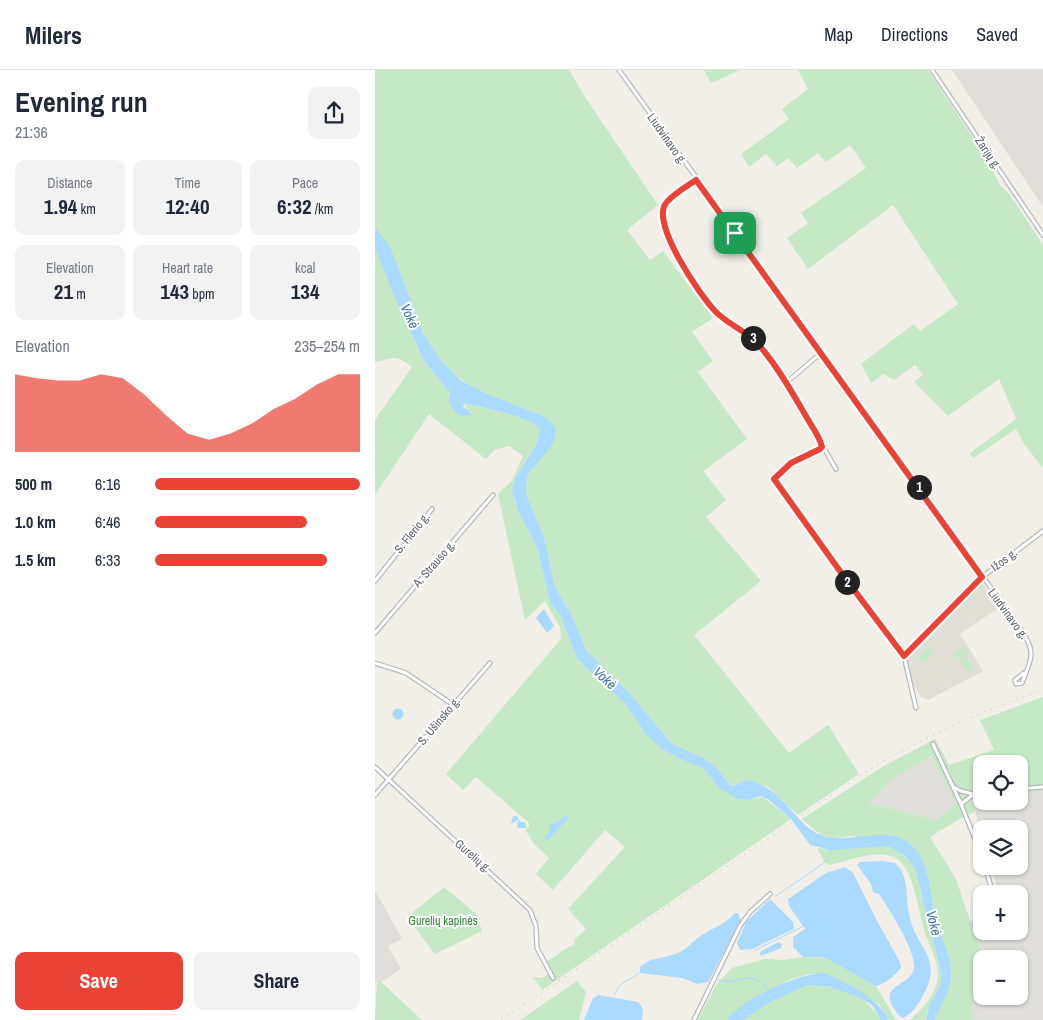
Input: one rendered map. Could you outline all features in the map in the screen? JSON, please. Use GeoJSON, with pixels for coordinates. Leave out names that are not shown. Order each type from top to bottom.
{"type":"FeatureCollection","features":[{"type":"Feature","properties":{"kind":"street","name":"Liudvinavo g."},"geometry":{"type":"LineString","coordinates":[[619,70],[1031,646],[1031,660],[1024,673]]}},
{"type":"Feature","properties":{"kind":"street","name":"Žarijų g."},"geometry":{"type":"LineString","coordinates":[[932,70],[1043,235]]}},
{"type":"Feature","properties":{"kind":"street"},"geometry":{"type":"LineString","coordinates":[[696,180],[665,203],[667,232],[672,246],[703,299],[724,319],[753,339],[786,383],[836,469]]}},
{"type":"Feature","properties":{"kind":"street"},"geometry":{"type":"LineString","coordinates":[[786,383],[821,353]]}},
{"type":"Feature","properties":{"kind":"street"},"geometry":{"type":"LineString","coordinates":[[822,447],[791,463],[774,479],[904,656],[916,708]]}},
{"type":"Feature","properties":{"kind":"street","name":"A. Strauso g."},"geometry":{"type":"LineString","coordinates":[[375,633],[493,496]]}},
{"type":"Feature","properties":{"kind":"street","name":"S. Flerio g."},"geometry":{"type":"LineString","coordinates":[[375,581],[432,509]]}},
{"type":"Feature","properties":{"kind":"street","name":"Ižos g."},"geometry":{"type":"LineString","coordinates":[[904,656],[982,577],[1043,531]]}},
{"type":"Feature","properties":{"kind":"street","name":"S. Ušinsko g."},"geometry":{"type":"LineString","coordinates":[[375,795],[490,662]]}},
{"type":"Feature","properties":{"kind":"street"},"geometry":{"type":"LineString","coordinates":[[375,663],[406,673],[452,704]]}},
{"type":"Feature","properties":{"kind":"street"},"geometry":{"type":"LineString","coordinates":[[933,744],[973,834]]}},
{"type":"Feature","properties":{"kind":"street","name":"Gurelių g."},"geometry":{"type":"LineString","coordinates":[[375,767],[530,910],[536,926],[537,948],[553,978]]}},
{"type":"Feature","properties":{"kind":"street"},"geometry":{"type":"LineString","coordinates":[[953,786],[961,791],[973,794]]}},
{"type":"Feature","properties":{"kind":"street"},"geometry":{"type":"LineString","coordinates":[[1028,788],[1043,787]]}},
{"type":"Feature","properties":{"kind":"street"},"geometry":{"type":"LineString","coordinates":[[961,804],[973,795]]}},
{"type":"Feature","properties":{"kind":"street"},"geometry":{"type":"LineString","coordinates":[[694,1020],[745,917],[770,894]]}},
{"type":"Feature","properties":{"kind":"shaded area"},"geometry":{"type":"Polygon","coordinates":[[[952,70],[1043,70],[1043,207],[980,112],[952,70]]]}},
{"type":"Feature","properties":{"kind":"shaded area"},"geometry":{"type":"Polygon","coordinates":[[[983,584],[1000,607],[960,634],[983,671],[928,700],[920,696],[911,680],[906,657],[978,585],[983,584]]]}},
{"type":"Feature","properties":{"kind":"shaded area"},"geometry":{"type":"Polygon","coordinates":[[[931,756],[956,803],[936,820],[869,803],[890,781],[931,756]]]}},
{"type":"Feature","properties":{"kind":"shaded area"},"geometry":{"type":"Polygon","coordinates":[[[1043,791],[1043,1020],[973,1020],[972,1008],[973,1002],[973,1005],[1028,1005],[1028,950],[980,950],[976,940],[1028,940],[1028,885],[996,885],[994,875],[1028,875],[1028,820],[978,820],[975,810],[1028,810],[1028,792],[1043,791]]]}},
{"type":"Feature","properties":{"kind":"shaded area"},"geometry":{"type":"Polygon","coordinates":[[[375,890],[402,939],[388,946],[401,969],[381,982],[375,982],[375,890]]]}},
{"type":"Feature","properties":{"kind":"shaded area"},"geometry":{"type":"Polygon","coordinates":[[[973,921],[973,932],[969,922],[973,921]]]}},
{"type":"Feature","properties":{"kind":"green space"},"geometry":{"type":"Polygon","coordinates":[[[375,70],[569,70],[658,205],[627,230],[650,260],[663,251],[713,318],[692,332],[713,361],[698,372],[747,439],[703,471],[726,500],[706,517],[761,581],[694,635],[789,753],[828,725],[859,774],[798,815],[768,787],[746,780],[731,786],[715,766],[703,758],[672,744],[630,694],[592,657],[582,643],[571,614],[555,587],[544,537],[526,494],[527,475],[530,469],[551,447],[541,415],[469,385],[444,365],[431,348],[421,328],[397,264],[375,226],[375,70]]]}},
{"type":"Feature","properties":{"kind":"green space"},"geometry":{"type":"Polygon","coordinates":[[[704,70],[740,70],[711,83],[704,70]]]}},
{"type":"Feature","properties":{"kind":"green space"},"geometry":{"type":"Polygon","coordinates":[[[798,70],[928,70],[987,159],[1000,185],[1010,195],[1043,245],[1043,468],[1024,444],[1016,429],[973,458],[970,453],[1016,419],[999,379],[948,416],[914,382],[923,375],[915,365],[894,380],[883,374],[871,383],[861,364],[914,324],[920,331],[958,304],[893,205],[808,269],[787,238],[808,223],[801,213],[866,168],[850,145],[826,162],[818,153],[797,168],[788,158],[777,166],[766,154],[749,167],[741,154],[789,119],[782,109],[808,89],[798,70]]]}},
{"type":"Feature","properties":{"kind":"green space"},"geometry":{"type":"Polygon","coordinates":[[[375,249],[423,359],[450,393],[448,400],[469,410],[463,403],[515,416],[534,424],[540,429],[537,443],[515,479],[514,500],[537,547],[550,602],[561,616],[577,659],[624,702],[637,720],[668,752],[703,768],[716,784],[754,799],[763,797],[791,819],[542,990],[533,977],[542,978],[551,972],[546,962],[575,943],[574,940],[586,929],[568,909],[625,847],[605,830],[553,890],[536,874],[549,858],[534,844],[525,829],[529,827],[529,823],[476,777],[463,790],[446,774],[561,639],[560,627],[545,601],[525,620],[498,494],[512,481],[523,456],[509,446],[494,450],[486,459],[429,414],[375,495],[375,420],[412,367],[398,358],[375,362],[375,249]]]}},
{"type":"Feature","properties":{"kind":"green space"},"geometry":{"type":"Polygon","coordinates":[[[964,646],[969,652],[959,660],[954,654],[964,646]]]}},
{"type":"Feature","properties":{"kind":"green space"},"geometry":{"type":"Polygon","coordinates":[[[927,647],[934,652],[924,663],[917,658],[927,647]]]}},
{"type":"Feature","properties":{"kind":"green space"},"geometry":{"type":"Polygon","coordinates":[[[966,656],[974,667],[968,672],[960,661],[966,656]]]}},
{"type":"Feature","properties":{"kind":"green space"},"geometry":{"type":"Polygon","coordinates":[[[1043,697],[1043,791],[1028,792],[1028,755],[979,755],[994,750],[980,720],[1043,697]]]}},
{"type":"Feature","properties":{"kind":"green space"},"geometry":{"type":"Polygon","coordinates":[[[935,739],[949,765],[973,757],[972,799],[975,812],[930,837],[956,879],[973,929],[973,940],[977,940],[980,950],[973,950],[973,1020],[935,1020],[951,973],[935,916],[927,873],[912,847],[852,836],[834,838],[821,835],[802,819],[882,767],[935,739]],[[931,756],[890,781],[869,803],[936,820],[956,803],[931,756]]]}},
{"type":"Feature","properties":{"kind":"green space"},"geometry":{"type":"Polygon","coordinates":[[[866,846],[888,846],[897,849],[915,868],[942,976],[926,1020],[910,1020],[932,995],[937,982],[938,971],[925,933],[912,882],[903,864],[890,856],[873,855],[830,865],[825,863],[817,848],[831,850],[866,846]]]}},
{"type":"Feature","properties":{"kind":"green space","name":"Gurelių kapinės"},"geometry":{"type":"Polygon","coordinates":[[[444,887],[476,914],[482,931],[435,954],[407,917],[444,887]]]}},
{"type":"Feature","properties":{"kind":"green space"},"geometry":{"type":"Polygon","coordinates":[[[822,957],[876,986],[896,1020],[889,1020],[879,1004],[828,974],[808,974],[789,980],[753,999],[727,1020],[698,1020],[716,985],[732,968],[764,959],[784,960],[822,957]]]}},
{"type":"Feature","properties":{"kind":"green space"},"geometry":{"type":"Polygon","coordinates":[[[377,981],[381,982],[422,1020],[375,1020],[377,981]]]}},
{"type":"Feature","properties":{"kind":"green space"},"geometry":{"type":"Polygon","coordinates":[[[577,981],[586,992],[579,1020],[520,1020],[577,981]]]}},
{"type":"Feature","properties":{"kind":"green space"},"geometry":{"type":"Polygon","coordinates":[[[808,985],[830,987],[859,997],[867,1003],[881,1020],[743,1020],[772,1001],[808,985]]]}},
{"type":"Feature","properties":{"kind":"water","name":"Vokė"},"geometry":{"type":"Polygon","coordinates":[[[375,226],[391,249],[424,335],[440,360],[460,380],[487,394],[541,415],[550,421],[555,428],[556,436],[551,447],[527,475],[526,494],[544,537],[555,587],[571,614],[586,650],[630,694],[672,744],[703,758],[715,766],[731,786],[746,780],[759,784],[770,790],[811,830],[821,835],[831,838],[874,835],[894,836],[913,846],[919,854],[927,874],[937,922],[950,966],[950,986],[935,1020],[926,1020],[930,1003],[939,988],[942,976],[915,868],[904,855],[888,846],[830,850],[810,845],[791,819],[769,800],[761,796],[747,800],[736,798],[719,788],[703,768],[678,758],[661,748],[647,735],[624,702],[577,659],[561,616],[550,602],[537,547],[518,510],[512,491],[515,479],[537,443],[540,429],[534,424],[515,416],[464,403],[463,406],[472,415],[461,416],[455,412],[448,400],[450,393],[423,359],[400,309],[375,249],[375,226]]]}},
{"type":"Feature","properties":{"kind":"water"},"geometry":{"type":"Polygon","coordinates":[[[544,609],[554,626],[547,633],[536,618],[544,609]]]}},
{"type":"Feature","properties":{"kind":"water"},"geometry":{"type":"Polygon","coordinates":[[[398,708],[404,714],[398,720],[392,714],[398,708]]]}},
{"type":"Feature","properties":{"kind":"water"},"geometry":{"type":"Polygon","coordinates":[[[566,815],[568,818],[546,840],[544,838],[549,832],[549,824],[557,823],[566,815]]]}},
{"type":"Feature","properties":{"kind":"water"},"geometry":{"type":"Polygon","coordinates":[[[513,816],[517,816],[520,822],[525,822],[526,828],[517,828],[518,820],[511,824],[513,816]]]}},
{"type":"Feature","properties":{"kind":"water"},"geometry":{"type":"Polygon","coordinates":[[[883,861],[895,863],[903,874],[909,914],[917,937],[930,963],[931,973],[928,985],[915,1007],[903,1018],[898,1015],[893,1007],[890,994],[893,989],[912,974],[914,968],[911,951],[901,930],[879,894],[873,892],[871,884],[857,865],[860,862],[883,861]]]}},
{"type":"Feature","properties":{"kind":"water"},"geometry":{"type":"Polygon","coordinates":[[[845,867],[853,873],[900,962],[901,968],[896,973],[876,986],[822,957],[803,957],[793,947],[793,937],[805,929],[789,906],[788,899],[826,873],[845,867]]]}},
{"type":"Feature","properties":{"kind":"water"},"geometry":{"type":"Polygon","coordinates":[[[770,899],[793,922],[794,929],[752,949],[740,950],[737,943],[747,921],[770,899]]]}},
{"type":"Feature","properties":{"kind":"water"},"geometry":{"type":"Polygon","coordinates":[[[735,913],[738,913],[741,920],[708,982],[698,984],[682,978],[640,973],[640,967],[645,963],[680,952],[735,913]]]}},
{"type":"Feature","properties":{"kind":"water"},"geometry":{"type":"Polygon","coordinates":[[[778,942],[782,944],[781,948],[761,956],[760,952],[778,942]]]}},
{"type":"Feature","properties":{"kind":"water"},"geometry":{"type":"Polygon","coordinates":[[[820,973],[828,974],[862,992],[877,1004],[889,1020],[881,1020],[872,1005],[858,997],[830,987],[808,985],[772,1001],[743,1020],[727,1020],[745,1004],[770,989],[783,983],[820,973]]]}},
{"type":"Feature","properties":{"kind":"water"},"geometry":{"type":"Polygon","coordinates":[[[599,995],[638,1002],[643,1009],[642,1020],[584,1020],[593,998],[599,995]]]}},
{"type":"Feature","properties":{"kind":"waterway"},"geometry":{"type":"LineString","coordinates":[[776,896],[827,860],[832,849]]}},
{"type":"Feature","properties":{"kind":"waterway"},"geometry":{"type":"LineString","coordinates":[[755,950],[804,926]]}},
{"type":"Feature","properties":{"kind":"waterway"},"geometry":{"type":"LineString","coordinates":[[615,994],[622,984],[639,973]]}},
{"type":"Feature","properties":{"kind":"waterway"},"geometry":{"type":"LineString","coordinates":[[718,980],[725,982],[750,978],[756,979],[770,992]]}},
{"type":"Feature","properties":{"kind":"railway"},"geometry":{"type":"LineString","coordinates":[[501,1020],[879,763],[939,732],[1000,705],[1043,691]]}},
{"type":"Feature","properties":{"kind":"route"},"geometry":{"type":"LineString","coordinates":[[696,180],[735,233],[982,577],[904,656],[774,479],[791,463],[820,449],[822,447],[819,437],[786,383],[759,346],[753,339],[717,313],[699,294],[672,246],[667,232],[665,203],[696,180]]}}]}
